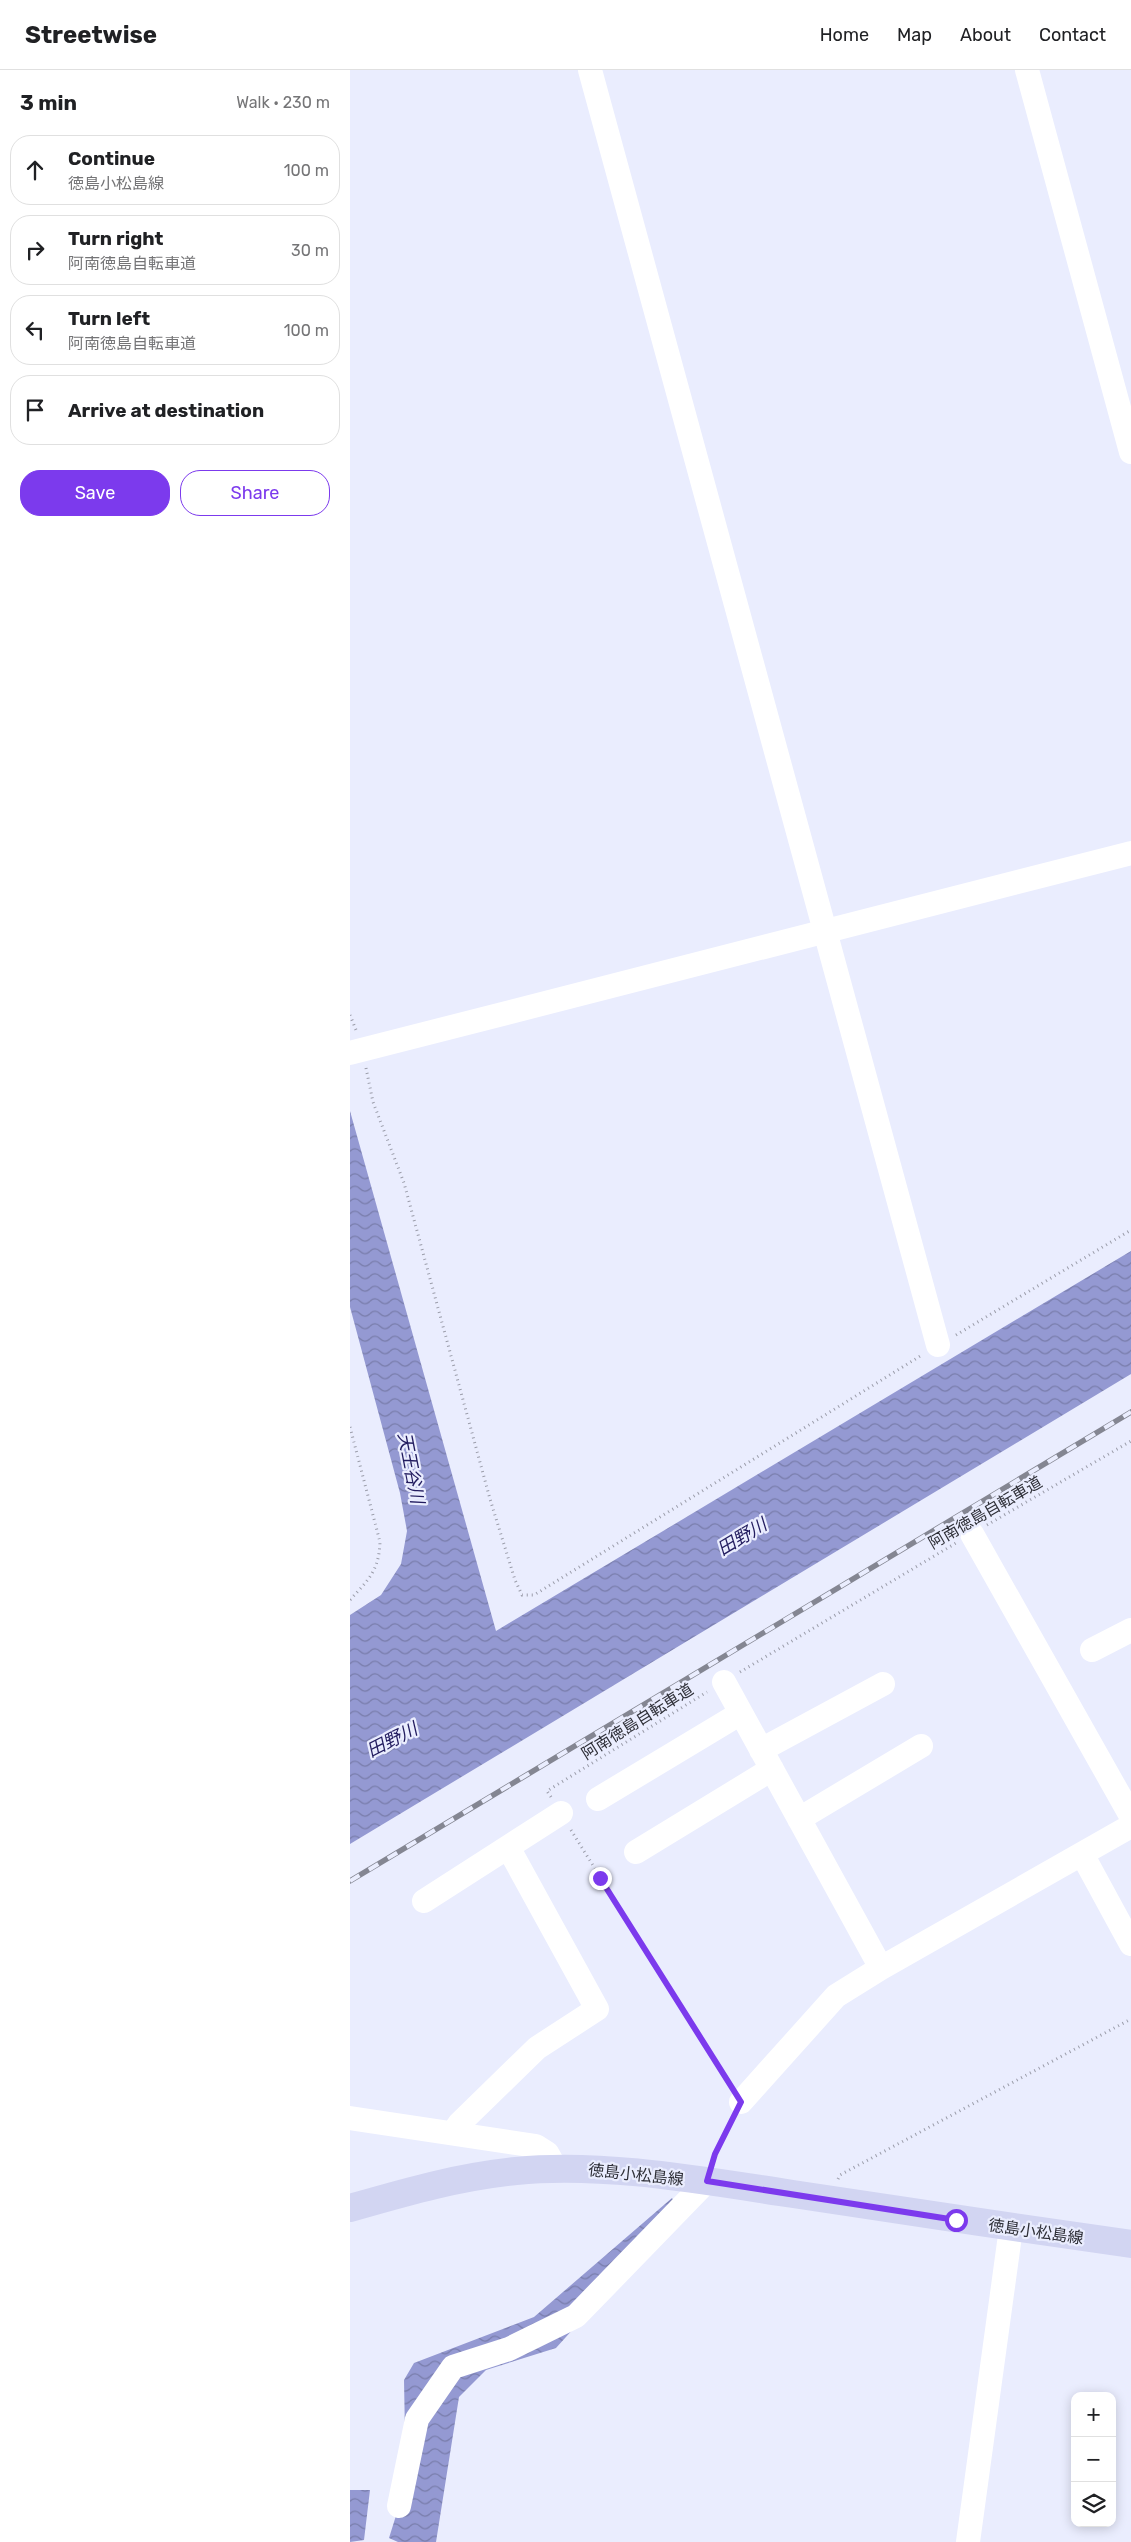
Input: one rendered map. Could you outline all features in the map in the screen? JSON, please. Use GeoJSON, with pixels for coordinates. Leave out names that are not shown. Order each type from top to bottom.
{"type":"FeatureCollection","features":[{"type":"Feature","properties":{"kind":"main road","name":"徳島小松島線"},"geometry":{"type":"LineString","coordinates":[[350,2208],[434,2183],[516,2171],[583,2169],[707,2181],[1010,2228],[1131,2244]]}},
{"type":"Feature","properties":{"kind":"street"},"geometry":{"type":"LineString","coordinates":[[590,70],[938,1345]]}},
{"type":"Feature","properties":{"kind":"street"},"geometry":{"type":"LineString","coordinates":[[1027,70],[1131,452]]}},
{"type":"Feature","properties":{"kind":"street"},"geometry":{"type":"LineString","coordinates":[[355,1051],[1131,853]]}},
{"type":"Feature","properties":{"kind":"street"},"geometry":{"type":"LineString","coordinates":[[972,1534],[1131,1816]]}},
{"type":"Feature","properties":{"kind":"street"},"geometry":{"type":"LineString","coordinates":[[1092,1650],[1131,1630]]}},
{"type":"Feature","properties":{"kind":"street"},"geometry":{"type":"LineString","coordinates":[[724,1682],[881,1968]]}},
{"type":"Feature","properties":{"kind":"street"},"geometry":{"type":"LineString","coordinates":[[636,1852],[766,1759],[883,1684]]}},
{"type":"Feature","properties":{"kind":"street"},"geometry":{"type":"LineString","coordinates":[[598,1798],[741,1713]]}},
{"type":"Feature","properties":{"kind":"street"},"geometry":{"type":"LineString","coordinates":[[799,1819],[921,1746]]}},
{"type":"Feature","properties":{"kind":"street"},"geometry":{"type":"LineString","coordinates":[[424,1901],[560,1814]]}},
{"type":"Feature","properties":{"kind":"street"},"geometry":{"type":"LineString","coordinates":[[741,2102],[836,1996],[881,1968],[1131,1826]]}},
{"type":"Feature","properties":{"kind":"street"},"geometry":{"type":"LineString","coordinates":[[453,2133],[460,2123],[537,2048],[597,2009],[508,1847]]}},
{"type":"Feature","properties":{"kind":"street"},"geometry":{"type":"LineString","coordinates":[[1082,1854],[1131,1944]]}},
{"type":"Feature","properties":{"kind":"street"},"geometry":{"type":"LineString","coordinates":[[350,2118],[536,2146],[547,2153],[556,2169]]}},
{"type":"Feature","properties":{"kind":"street"},"geometry":{"type":"LineString","coordinates":[[399,2506],[416,2419],[453,2367],[509,2349],[576,2316],[707,2181]]}},
{"type":"Feature","properties":{"kind":"street"},"geometry":{"type":"LineString","coordinates":[[968,2542],[1010,2228]]}},
{"type":"Feature","properties":{"kind":"path"},"geometry":{"type":"LineString","coordinates":[[350,1015],[355,1051],[404,1183],[490,1499],[515,1580],[522,1595],[534,1595],[938,1345],[1131,1230]]}},
{"type":"Feature","properties":{"kind":"path"},"geometry":{"type":"LineString","coordinates":[[350,1427],[380,1542],[379,1560],[372,1576],[350,1600]]}},
{"type":"Feature","properties":{"kind":"path","name":"阿南徳島自転車道"},"geometry":{"type":"LineString","coordinates":[[741,2102],[547,1791],[724,1682],[1131,1441]]}},
{"type":"Feature","properties":{"kind":"path"},"geometry":{"type":"LineString","coordinates":[[830,2200],[840,2175],[1131,2019]]}},
{"type":"Feature","properties":{"kind":"path"},"geometry":{"type":"LineString","coordinates":[[707,2181],[715,2154],[741,2102]]}},
{"type":"Feature","properties":{"kind":"water"},"geometry":{"type":"Polygon","coordinates":[[[350,1111],[496,1631],[1131,1251],[1131,1374],[350,1844],[350,1615],[381,1595],[401,1564],[407,1531],[400,1493],[350,1307],[350,1111]]]}},
{"type":"Feature","properties":{"kind":"water"},"geometry":{"type":"Polygon","coordinates":[[[672,2198],[680,2211],[556,2348],[486,2370],[459,2397],[436,2542],[398,2542],[389,2538],[399,2506],[405,2435],[404,2380],[414,2363],[534,2317],[672,2198]]]}},
{"type":"Feature","properties":{"kind":"water"},"geometry":{"type":"Polygon","coordinates":[[[350,2490],[370,2490],[364,2540],[350,2542],[350,2490]]]}},
{"type":"Feature","properties":{"kind":"railway"},"geometry":{"type":"LineString","coordinates":[[350,1881],[1131,1412]]}},
{"type":"Feature","properties":{"kind":"route"},"geometry":{"type":"LineString","coordinates":[[600,1878],[741,2102],[715,2154],[707,2181],[956,2220]]}},
{"type":"Feature","properties":{"kind":"water label","name":"天王谷川"},"geometry":{"type":"Point","coordinates":[411,1468]}},
{"type":"Feature","properties":{"kind":"water label","name":"田野川"},"geometry":{"type":"Point","coordinates":[742,1537]}},
{"type":"Feature","properties":{"kind":"water label","name":"田野川"},"geometry":{"type":"Point","coordinates":[392,1740]}}]}
